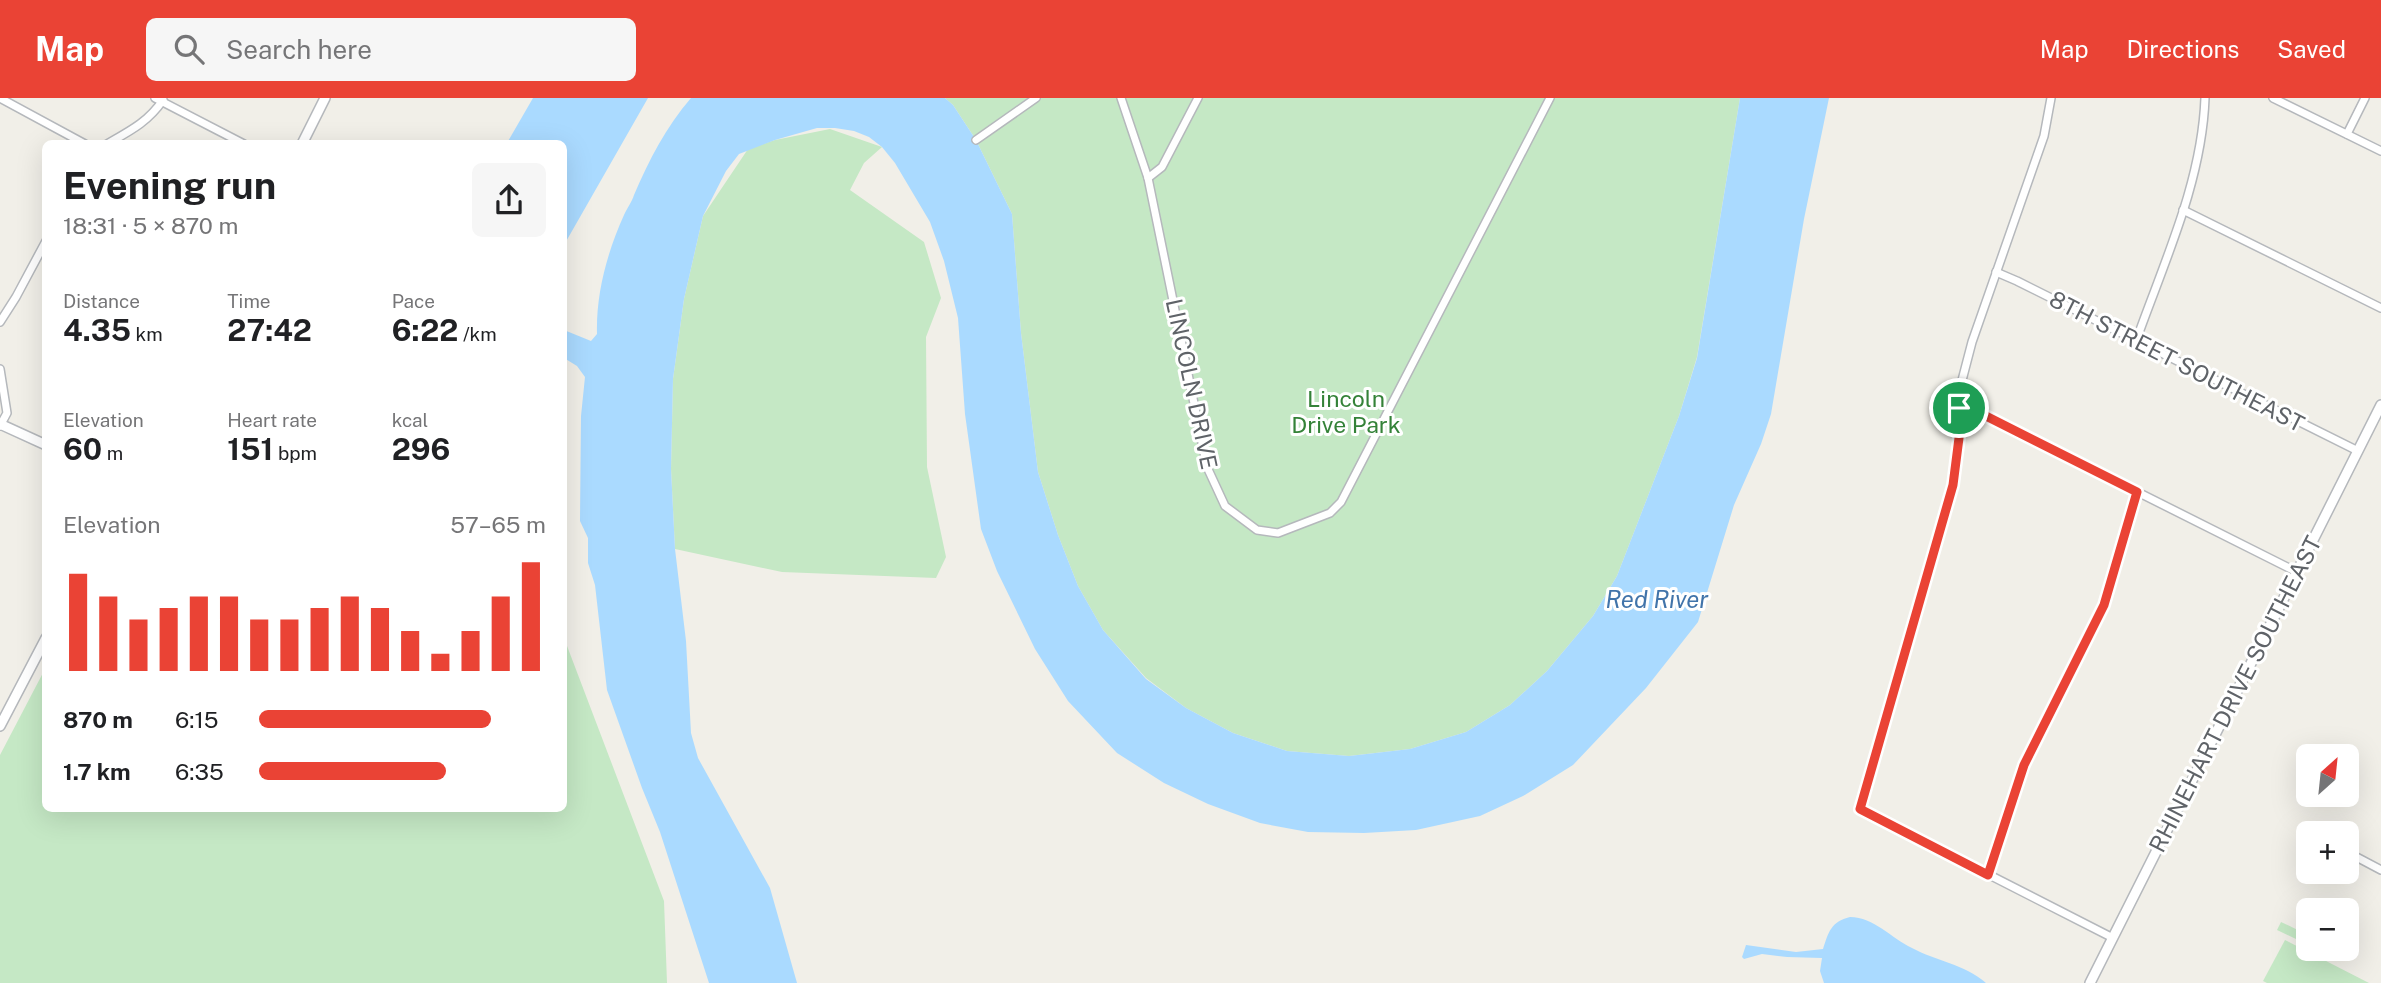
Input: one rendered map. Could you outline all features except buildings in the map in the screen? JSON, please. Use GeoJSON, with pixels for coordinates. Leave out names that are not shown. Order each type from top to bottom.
{"type":"FeatureCollection","features":[{"type":"Feature","properties":{"kind":"street"},"geometry":{"type":"LineString","coordinates":[[0,98],[78,140]]}},
{"type":"Feature","properties":{"kind":"street"},"geometry":{"type":"LineString","coordinates":[[304,140],[325,98]]}},
{"type":"Feature","properties":{"kind":"street"},"geometry":{"type":"LineString","coordinates":[[976,139],[1036,98]]}},
{"type":"Feature","properties":{"kind":"street","name":"LINCOLN DRIVE"},"geometry":{"type":"LineString","coordinates":[[1121,98],[1149,178],[1207,467],[1225,506],[1257,530],[1278,533],[1330,513],[1341,502],[1550,98]]}},
{"type":"Feature","properties":{"kind":"street"},"geometry":{"type":"LineString","coordinates":[[1149,178],[1162,167],[1198,98]]}},
{"type":"Feature","properties":{"kind":"street"},"geometry":{"type":"LineString","coordinates":[[2051,98],[2044,136],[1963,373],[1953,485],[1860,809],[2113,938]]}},
{"type":"Feature","properties":{"kind":"street"},"geometry":{"type":"LineString","coordinates":[[2136,341],[2199,158],[2205,98]]}},
{"type":"Feature","properties":{"kind":"street"},"geometry":{"type":"LineString","coordinates":[[2273,98],[2381,151]]}},
{"type":"Feature","properties":{"kind":"street"},"geometry":{"type":"LineString","coordinates":[[2347,134],[2365,98]]}},
{"type":"Feature","properties":{"kind":"street"},"geometry":{"type":"LineString","coordinates":[[114,140],[152,116],[160,99],[237,140]]}},
{"type":"Feature","properties":{"kind":"street"},"geometry":{"type":"LineString","coordinates":[[2183,210],[2381,308]]}},
{"type":"Feature","properties":{"kind":"street"},"geometry":{"type":"LineString","coordinates":[[0,322],[42,249]]}},
{"type":"Feature","properties":{"kind":"street","name":"8TH STREET SOUTHEAST"},"geometry":{"type":"LineString","coordinates":[[1996,272],[2358,451]]}},
{"type":"Feature","properties":{"kind":"street"},"geometry":{"type":"LineString","coordinates":[[0,369],[7,413],[0,425],[42,444]]}},
{"type":"Feature","properties":{"kind":"street","name":"RHINEHART DRIVE SOUTHEAST"},"geometry":{"type":"LineString","coordinates":[[2090,983],[2381,405]]}},
{"type":"Feature","properties":{"kind":"street"},"geometry":{"type":"LineString","coordinates":[[1959,408],[1980,413],[2297,572]]}},
{"type":"Feature","properties":{"kind":"street"},"geometry":{"type":"LineString","coordinates":[[1988,875],[2024,765],[2104,605],[2137,492]]}},
{"type":"Feature","properties":{"kind":"street"},"geometry":{"type":"LineString","coordinates":[[0,726],[42,646]]}},
{"type":"Feature","properties":{"kind":"street"},"geometry":{"type":"LineString","coordinates":[[2359,858],[2381,870]]}},
{"type":"Feature","properties":{"kind":"green space","name":"Lincoln Drive Park"},"geometry":{"type":"Polygon","coordinates":[[[945,98],[1740,98],[1697,357],[1679,416],[1617,576],[1593,616],[1547,671],[1510,705],[1466,732],[1410,749],[1349,756],[1287,751],[1233,733],[1186,708],[1146,678],[1103,630],[1078,586],[1058,535],[1038,472],[1021,333],[1012,214],[976,140],[953,105],[945,98]]]}},
{"type":"Feature","properties":{"kind":"green space"},"geometry":{"type":"Polygon","coordinates":[[[830,129],[882,147],[864,163],[850,190],[924,242],[941,298],[926,337],[927,467],[946,557],[936,578],[782,572],[675,549],[671,469],[673,379],[684,299],[703,216],[748,149],[775,140],[830,129]]]}},
{"type":"Feature","properties":{"kind":"green space"},"geometry":{"type":"Polygon","coordinates":[[[567,646],[664,901],[667,983],[0,983],[0,755],[42,675],[42,812],[567,812],[567,646]]]}},
{"type":"Feature","properties":{"kind":"green space"},"geometry":{"type":"Polygon","coordinates":[[[2281,922],[2296,929],[2296,939],[2277,930],[2281,922]]]}},
{"type":"Feature","properties":{"kind":"green space"},"geometry":{"type":"Polygon","coordinates":[[[2285,940],[2296,946],[2296,961],[2326,961],[2369,983],[2267,983],[2263,981],[2285,940]]]}},
{"type":"Feature","properties":{"kind":"water"},"geometry":{"type":"Polygon","coordinates":[[[533,98],[648,98],[567,240],[567,140],[509,140],[533,98]]]}},
{"type":"Feature","properties":{"kind":"water","name":"Red River"},"geometry":{"type":"Polygon","coordinates":[[[691,98],[945,98],[953,105],[976,140],[1012,214],[1021,333],[1038,472],[1078,586],[1103,630],[1146,679],[1186,708],[1233,733],[1287,751],[1349,756],[1410,749],[1466,732],[1510,705],[1547,671],[1593,616],[1617,576],[1679,416],[1697,358],[1740,98],[1829,98],[1804,219],[1771,414],[1734,505],[1698,622],[1646,688],[1573,765],[1523,796],[1480,816],[1416,830],[1364,833],[1308,832],[1260,823],[1208,804],[1164,783],[1117,753],[1068,701],[1035,649],[997,571],[981,529],[965,414],[958,318],[944,261],[930,222],[895,163],[882,147],[869,137],[835,128],[817,128],[739,154],[726,171],[703,216],[684,299],[673,379],[671,469],[675,549],[686,641],[691,733],[698,758],[770,888],[797,983],[709,983],[660,832],[607,690],[595,585],[588,563],[588,538],[580,521],[581,416],[585,377],[577,366],[567,360],[567,331],[591,341],[597,334],[601,288],[618,229],[646,169],[674,120],[691,98]]]}},
{"type":"Feature","properties":{"kind":"water"},"geometry":{"type":"Polygon","coordinates":[[[1850,917],[1867,920],[1904,944],[1969,971],[1986,983],[1824,983],[1820,971],[1822,958],[1762,954],[1744,959],[1742,957],[1746,945],[1796,952],[1823,949],[1832,928],[1850,917]]]}},
{"type":"Feature","properties":{"kind":"route"},"geometry":{"type":"LineString","coordinates":[[1959,408],[1980,413],[2137,492],[2098,621],[2024,765],[1988,875],[1860,809],[1953,485],[1959,438],[1959,408]]}}]}
